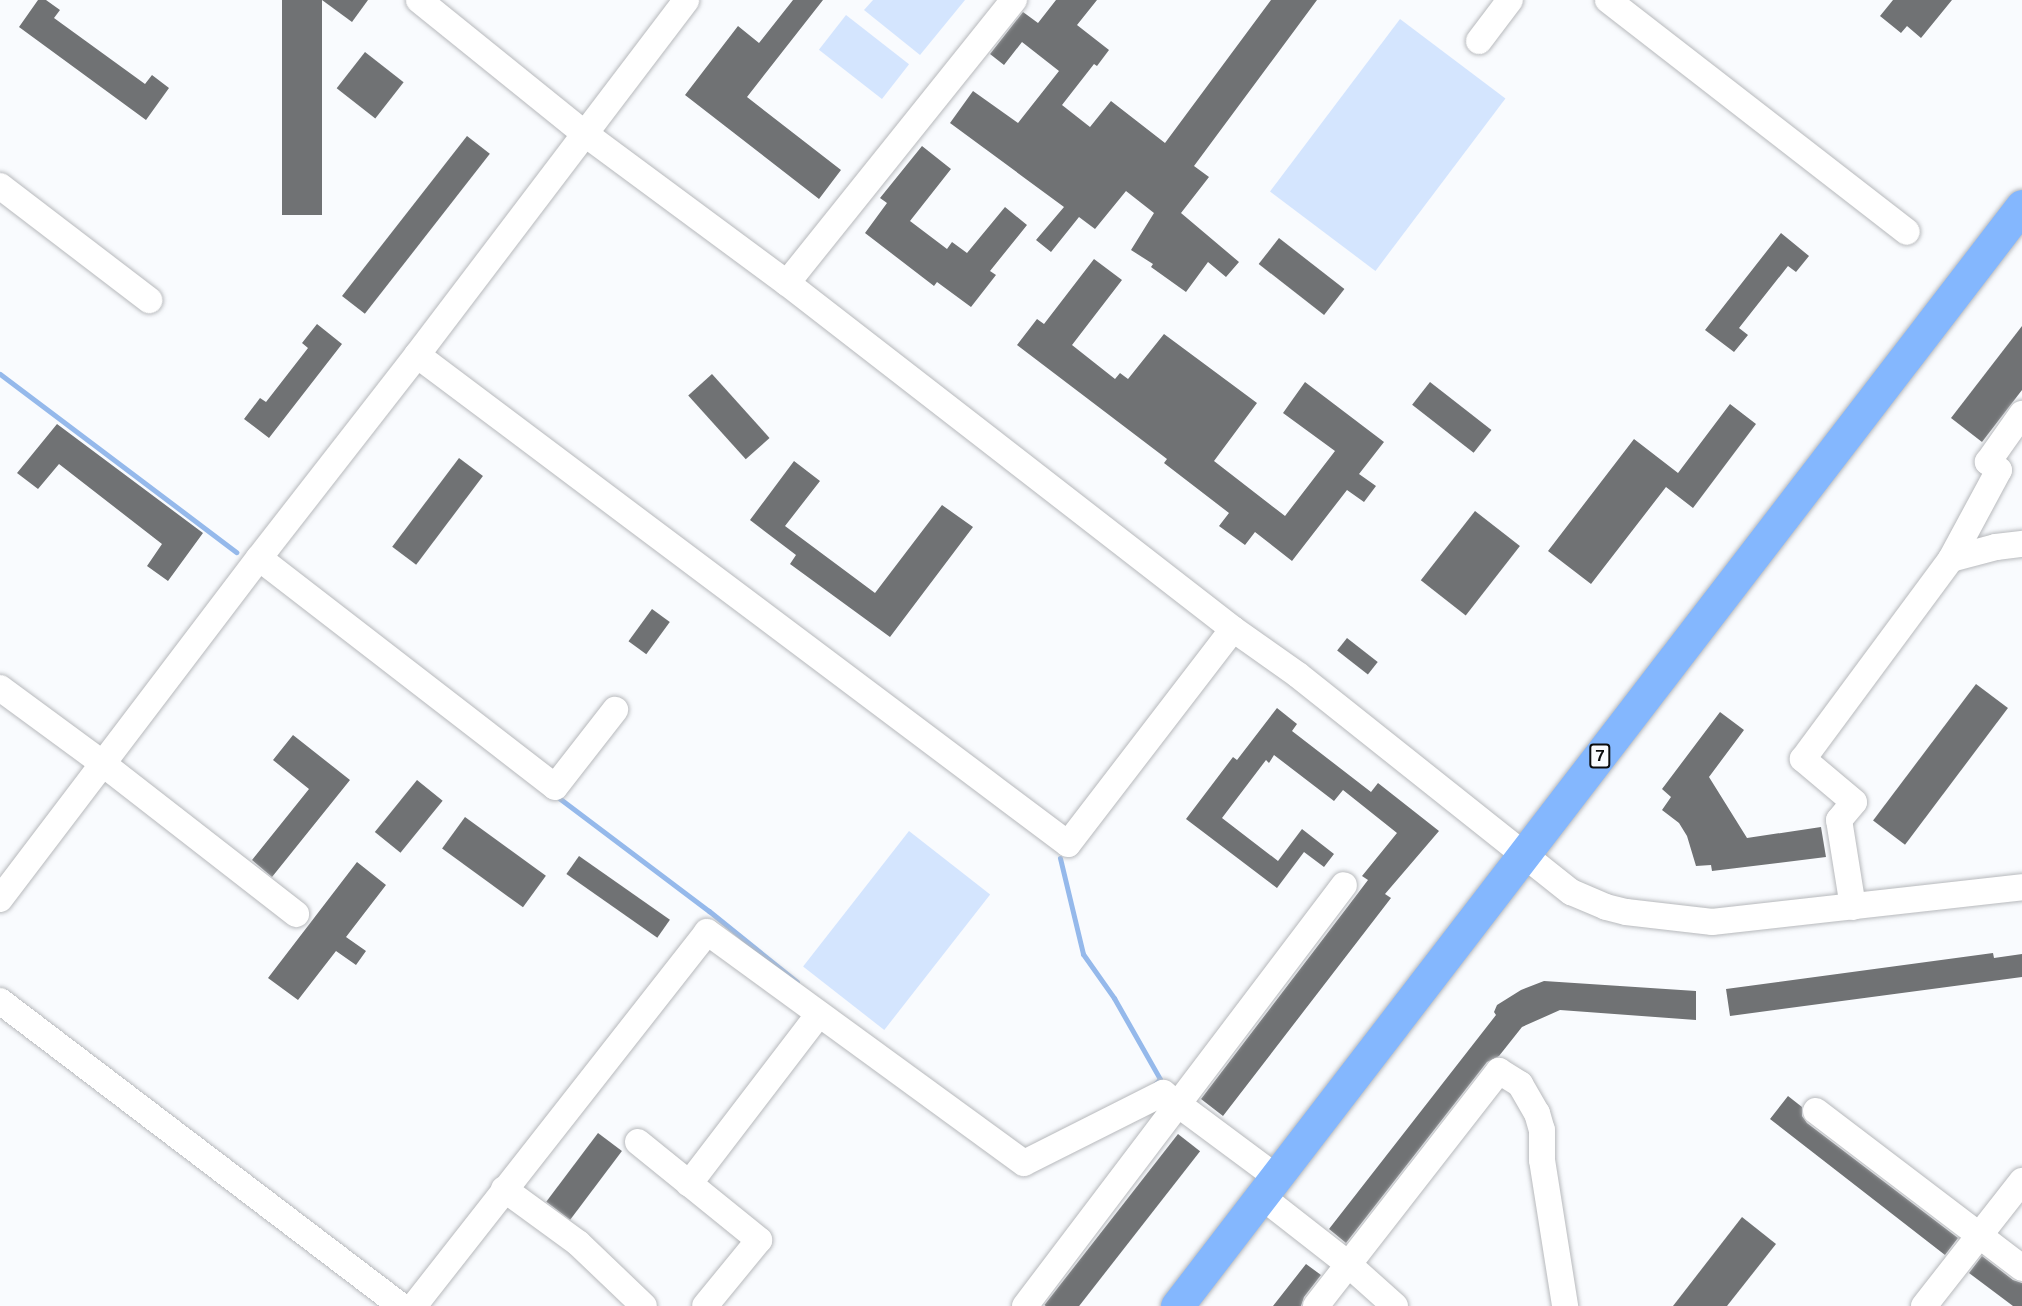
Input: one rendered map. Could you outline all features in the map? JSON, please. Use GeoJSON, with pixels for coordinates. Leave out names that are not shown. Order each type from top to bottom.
{"type":"FeatureCollection","features":[{"type":"Feature","properties":{"kind":"highway","name":"7"},"geometry":{"type":"LineString","coordinates":[[1177,1306],[2022,206]]}},
{"type":"Feature","properties":{"kind":"street"},"geometry":{"type":"LineString","coordinates":[[419,0],[584,133],[787,283],[1233,629],[1298,675],[1571,892],[1616,910],[1651,917],[1687,921],[1738,921],[2022,887]]}},
{"type":"Feature","properties":{"kind":"street"},"geometry":{"type":"LineString","coordinates":[[0,899],[686,0]]}},
{"type":"Feature","properties":{"kind":"street"},"geometry":{"type":"LineString","coordinates":[[787,283],[1014,0]]}},
{"type":"Feature","properties":{"kind":"street"},"geometry":{"type":"LineString","coordinates":[[1479,41],[1510,0]]}},
{"type":"Feature","properties":{"kind":"street"},"geometry":{"type":"LineString","coordinates":[[1608,0],[1907,232]]}},
{"type":"Feature","properties":{"kind":"street"},"geometry":{"type":"LineString","coordinates":[[0,186],[148,300]]}},
{"type":"Feature","properties":{"kind":"street"},"geometry":{"type":"LineString","coordinates":[[417,355],[1068,844],[1233,629]]}},
{"type":"Feature","properties":{"kind":"street"},"geometry":{"type":"LineString","coordinates":[[1853,907],[1839,820],[1854,802],[1803,759],[1951,559],[1999,470],[1988,462],[2022,414]]}},
{"type":"Feature","properties":{"kind":"street"},"geometry":{"type":"LineString","coordinates":[[1951,559],[1996,547],[2022,544]]}},
{"type":"Feature","properties":{"kind":"street"},"geometry":{"type":"LineString","coordinates":[[259,558],[555,787],[615,710]]}},
{"type":"Feature","properties":{"kind":"street"},"geometry":{"type":"LineString","coordinates":[[0,688],[102,763],[296,914]]}},
{"type":"Feature","properties":{"kind":"street"},"geometry":{"type":"LineString","coordinates":[[1025,1306],[1344,885]]}},
{"type":"Feature","properties":{"kind":"street"},"geometry":{"type":"LineString","coordinates":[[414,1306],[707,933],[1024,1163],[1163,1094],[1269,1186],[1348,1264],[1395,1306]]}},
{"type":"Feature","properties":{"kind":"street"},"geometry":{"type":"LineString","coordinates":[[0,1001],[401,1306]]}},
{"type":"Feature","properties":{"kind":"street"},"geometry":{"type":"LineString","coordinates":[[689,1184],[819,1014]]}},
{"type":"Feature","properties":{"kind":"street"},"geometry":{"type":"LineString","coordinates":[[1316,1306],[1500,1071],[1521,1083],[1528,1093],[1539,1121],[1542,1160],[1564,1306]]}},
{"type":"Feature","properties":{"kind":"street"},"geometry":{"type":"LineString","coordinates":[[1816,1110],[2022,1268]]}},
{"type":"Feature","properties":{"kind":"street"},"geometry":{"type":"LineString","coordinates":[[638,1142],[759,1240],[705,1306]]}},
{"type":"Feature","properties":{"kind":"street"},"geometry":{"type":"LineString","coordinates":[[1924,1306],[2022,1181]]}},
{"type":"Feature","properties":{"kind":"street"},"geometry":{"type":"LineString","coordinates":[[504,1189],[578,1243],[644,1306]]}},
{"type":"Feature","properties":{"kind":"shaded area"},"geometry":{"type":"Polygon","coordinates":[[[873,0],[965,0],[920,55],[864,10],[873,0]]]}},
{"type":"Feature","properties":{"kind":"shaded area"},"geometry":{"type":"Polygon","coordinates":[[[846,15],[909,64],[882,99],[819,50],[846,15]]]}},
{"type":"Feature","properties":{"kind":"shaded area"},"geometry":{"type":"Polygon","coordinates":[[[1400,19],[1505,98],[1375,271],[1270,192],[1400,19]]]}},
{"type":"Feature","properties":{"kind":"shaded area"},"geometry":{"type":"Polygon","coordinates":[[[909,831],[990,894],[884,1030],[803,967],[909,831]]]}},
{"type":"Feature","properties":{"kind":"building"},"geometry":{"type":"Polygon","coordinates":[[[38,0],[46,0],[60,10],[54,18],[145,84],[152,75],[169,88],[146,120],[19,27],[38,0]]]}},
{"type":"Feature","properties":{"kind":"building"},"geometry":{"type":"Polygon","coordinates":[[[282,0],[322,0],[322,215],[282,215],[282,0]]]}},
{"type":"Feature","properties":{"kind":"building"},"geometry":{"type":"Polygon","coordinates":[[[322,0],[368,0],[352,22],[322,0]]]}},
{"type":"Feature","properties":{"kind":"building"},"geometry":{"type":"Polygon","coordinates":[[[793,0],[823,0],[747,97],[841,170],[819,199],[685,95],[738,26],[759,43],[793,0]]]}},
{"type":"Feature","properties":{"kind":"building"},"geometry":{"type":"Polygon","coordinates":[[[1056,0],[1097,0],[1077,25],[1109,50],[1097,66],[1094,64],[1062,105],[1090,127],[1111,101],[1165,143],[1271,0],[1317,0],[1194,166],[1209,177],[1181,213],[1239,262],[1226,277],[1208,262],[1186,292],[1151,267],[1153,264],[1131,250],[1154,213],[1126,191],[1095,229],[1079,217],[1051,252],[1036,240],[1064,207],[950,123],[973,91],[1018,123],[1059,71],[1022,42],[1004,65],[990,54],[1023,12],[1038,23],[1056,0]]]}},
{"type":"Feature","properties":{"kind":"building"},"geometry":{"type":"Polygon","coordinates":[[[1893,0],[1952,0],[1921,38],[1907,26],[1901,33],[1880,16],[1893,0]]]}},
{"type":"Feature","properties":{"kind":"building"},"geometry":{"type":"Polygon","coordinates":[[[365,52],[404,82],[375,118],[337,88],[365,52]]]}},
{"type":"Feature","properties":{"kind":"building"},"geometry":{"type":"Polygon","coordinates":[[[467,136],[490,154],[365,314],[342,296],[467,136]]]}},
{"type":"Feature","properties":{"kind":"building"},"geometry":{"type":"Polygon","coordinates":[[[922,146],[951,169],[910,221],[947,249],[952,242],[967,253],[1005,207],[1027,225],[990,271],[996,275],[971,307],[937,282],[934,286],[865,233],[887,203],[880,198],[922,146]]]}},
{"type":"Feature","properties":{"kind":"building"},"geometry":{"type":"Polygon","coordinates":[[[1781,233],[1809,256],[1796,272],[1788,266],[1739,328],[1748,335],[1734,352],[1705,330],[1781,233]]]}},
{"type":"Feature","properties":{"kind":"building"},"geometry":{"type":"Polygon","coordinates":[[[1279,238],[1344,289],[1324,315],[1259,264],[1279,238]]]}},
{"type":"Feature","properties":{"kind":"building"},"geometry":{"type":"Polygon","coordinates":[[[1094,259],[1122,280],[1072,345],[1115,379],[1120,373],[1128,379],[1164,334],[1257,403],[1214,461],[1285,516],[1335,451],[1283,413],[1305,382],[1384,442],[1359,474],[1376,486],[1364,502],[1347,490],[1292,561],[1255,532],[1245,545],[1219,526],[1229,513],[1164,463],[1167,459],[1017,345],[1037,319],[1044,324],[1094,259]]]}},
{"type":"Feature","properties":{"kind":"building"},"geometry":{"type":"Polygon","coordinates":[[[317,324],[342,344],[269,438],[244,419],[260,398],[266,402],[308,348],[302,343],[317,324]]]}},
{"type":"Feature","properties":{"kind":"building"},"geometry":{"type":"Polygon","coordinates":[[[2022,326],[2022,390],[1982,442],[1951,418],[2022,326]]]}},
{"type":"Feature","properties":{"kind":"building"},"geometry":{"type":"Polygon","coordinates":[[[712,374],[770,438],[746,459],[688,395],[712,374]]]}},
{"type":"Feature","properties":{"kind":"building"},"geometry":{"type":"Polygon","coordinates":[[[1430,382],[1491,430],[1474,453],[1412,405],[1430,382]]]}},
{"type":"Feature","properties":{"kind":"building"},"geometry":{"type":"Polygon","coordinates":[[[1730,404],[1756,424],[1693,508],[1666,487],[1591,584],[1548,551],[1634,439],[1678,473],[1730,404]]]}},
{"type":"Feature","properties":{"kind":"building"},"geometry":{"type":"Polygon","coordinates":[[[57,424],[203,533],[168,581],[147,566],[162,544],[59,464],[38,489],[17,473],[57,424]]]}},
{"type":"Feature","properties":{"kind":"building"},"geometry":{"type":"Polygon","coordinates":[[[459,458],[483,476],[416,565],[392,547],[459,458]]]}},
{"type":"Feature","properties":{"kind":"building"},"geometry":{"type":"Polygon","coordinates":[[[794,461],[820,481],[785,526],[875,593],[942,505],[973,527],[890,637],[790,564],[796,555],[750,520],[794,461]]]}},
{"type":"Feature","properties":{"kind":"building"},"geometry":{"type":"Polygon","coordinates":[[[1475,511],[1520,546],[1466,615],[1421,580],[1475,511]]]}},
{"type":"Feature","properties":{"kind":"building"},"geometry":{"type":"Polygon","coordinates":[[[652,609],[670,622],[646,654],[628,641],[652,609]]]}},
{"type":"Feature","properties":{"kind":"building"},"geometry":{"type":"Polygon","coordinates":[[[1347,638],[1378,662],[1368,675],[1337,651],[1347,638]]]}},
{"type":"Feature","properties":{"kind":"building"},"geometry":{"type":"Polygon","coordinates":[[[1976,684],[2008,708],[1905,845],[1873,821],[1976,684]]]}},
{"type":"Feature","properties":{"kind":"building"},"geometry":{"type":"Polygon","coordinates":[[[1277,708],[1297,724],[1292,731],[1371,792],[1378,783],[1439,831],[1385,894],[1391,898],[1223,1116],[1201,1099],[1368,880],[1362,876],[1397,833],[1343,790],[1334,801],[1274,755],[1269,763],[1266,760],[1222,818],[1278,861],[1302,829],[1334,854],[1324,867],[1304,852],[1277,888],[1186,819],[1233,757],[1237,760],[1277,708]]]}},
{"type":"Feature","properties":{"kind":"building"},"geometry":{"type":"Polygon","coordinates":[[[1720,712],[1744,730],[1709,777],[1747,838],[1821,827],[1826,857],[1712,871],[1711,865],[1696,866],[1687,836],[1679,823],[1662,810],[1671,797],[1662,789],[1720,712]]]}},
{"type":"Feature","properties":{"kind":"building"},"geometry":{"type":"Polygon","coordinates":[[[293,735],[350,780],[272,877],[252,860],[309,789],[273,760],[293,735]]]}},
{"type":"Feature","properties":{"kind":"building"},"geometry":{"type":"Polygon","coordinates":[[[417,780],[443,801],[400,853],[375,832],[417,780]]]}},
{"type":"Feature","properties":{"kind":"building"},"geometry":{"type":"Polygon","coordinates":[[[465,817],[546,876],[523,907],[442,849],[465,817]]]}},
{"type":"Feature","properties":{"kind":"building"},"geometry":{"type":"Polygon","coordinates":[[[579,856],[670,920],[657,938],[566,874],[579,856]]]}},
{"type":"Feature","properties":{"kind":"building"},"geometry":{"type":"Polygon","coordinates":[[[357,862],[386,885],[346,937],[366,951],[356,965],[336,951],[298,1000],[268,978],[357,862]]]}},
{"type":"Feature","properties":{"kind":"building"},"geometry":{"type":"Polygon","coordinates":[[[1993,953],[1994,958],[2022,954],[2022,977],[1730,1016],[1726,989],[1993,953]]]}},
{"type":"Feature","properties":{"kind":"building"},"geometry":{"type":"Polygon","coordinates":[[[1544,981],[1696,991],[1696,1020],[1560,1010],[1522,1027],[1499,1056],[1487,1062],[1346,1243],[1329,1229],[1496,1015],[1494,1012],[1497,1005],[1521,990],[1544,981]]]}},
{"type":"Feature","properties":{"kind":"building"},"geometry":{"type":"Polygon","coordinates":[[[1788,1096],[1802,1107],[1802,1116],[1807,1123],[1958,1238],[1945,1255],[1770,1119],[1788,1096]]]}},
{"type":"Feature","properties":{"kind":"building"},"geometry":{"type":"Polygon","coordinates":[[[598,1133],[622,1151],[570,1220],[546,1202],[598,1133]]]}},
{"type":"Feature","properties":{"kind":"building"},"geometry":{"type":"Polygon","coordinates":[[[1178,1134],[1200,1151],[1079,1306],[1044,1305],[1178,1134]]]}},
{"type":"Feature","properties":{"kind":"building"},"geometry":{"type":"Polygon","coordinates":[[[1742,1217],[1776,1244],[1727,1306],[1673,1306],[1742,1217]]]}},
{"type":"Feature","properties":{"kind":"building"},"geometry":{"type":"Polygon","coordinates":[[[1982,1256],[2013,1280],[2022,1283],[2022,1306],[2013,1306],[1969,1273],[1982,1256]]]}},
{"type":"Feature","properties":{"kind":"building"},"geometry":{"type":"Polygon","coordinates":[[[1306,1264],[1321,1275],[1304,1297],[1301,1306],[1273,1306],[1306,1264]]]}},
{"type":"Feature","properties":{"kind":"waterway"},"geometry":{"type":"LineString","coordinates":[[0,374],[236,552]]}},
{"type":"Feature","properties":{"kind":"waterway"},"geometry":{"type":"LineString","coordinates":[[555,795],[709,911],[797,982]]}},
{"type":"Feature","properties":{"kind":"waterway"},"geometry":{"type":"LineString","coordinates":[[1060,858],[1083,954],[1114,998],[1160,1079],[1153,1086]]}}]}
